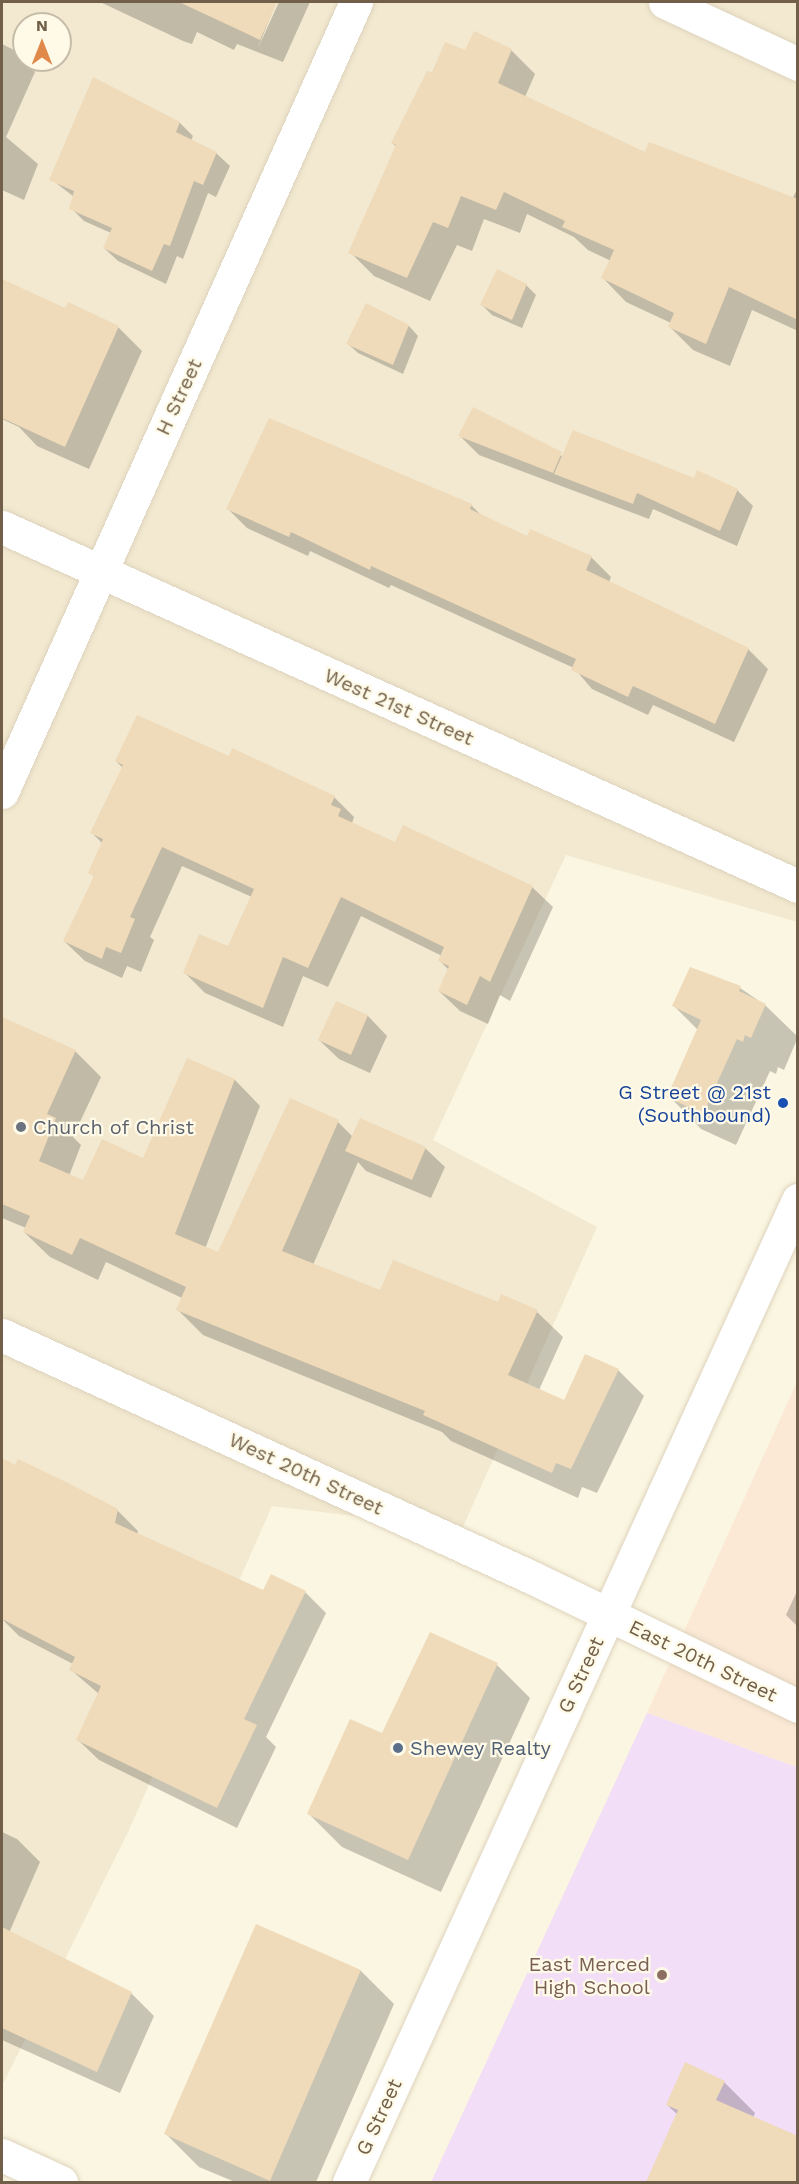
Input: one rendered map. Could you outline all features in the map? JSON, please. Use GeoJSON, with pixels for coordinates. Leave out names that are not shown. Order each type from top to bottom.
{"type":"FeatureCollection","features":[{"type":"Feature","properties":{"kind":"street","name":"H Street"},"geometry":{"type":"LineString","coordinates":[[2,792],[98,572],[356,2]]}},
{"type":"Feature","properties":{"kind":"street"},"geometry":{"type":"LineString","coordinates":[[665,2],[798,64]]}},
{"type":"Feature","properties":{"kind":"street","name":"West 21st Street"},"geometry":{"type":"LineString","coordinates":[[2,527],[798,886]]}},
{"type":"Feature","properties":{"kind":"street","name":"G Street"},"geometry":{"type":"LineString","coordinates":[[350,2182],[798,1200]]}},
{"type":"Feature","properties":{"kind":"street","name":"West 20th Street"},"geometry":{"type":"LineString","coordinates":[[2,1335],[608,1615]]}},
{"type":"Feature","properties":{"kind":"street","name":"East 20th Street"},"geometry":{"type":"LineString","coordinates":[[608,1615],[798,1706]]}},
{"type":"Feature","properties":{"kind":"street"},"geometry":{"type":"LineString","coordinates":[[2,2155],[60,2182]]}},
{"type":"Feature","properties":{"kind":"shaded area"},"geometry":{"type":"Polygon","coordinates":[[[2,2],[797,2],[797,922],[566,855],[433,1140],[597,1227],[462,1529],[272,1506],[129,1830],[2,2086],[2,2]]]}},
{"type":"Feature","properties":{"kind":"shaded area"},"geometry":{"type":"Polygon","coordinates":[[[797,1382],[797,1767],[647,1713],[797,1382]]]}},
{"type":"Feature","properties":{"kind":"shaded area","name":"East Merced High School"},"geometry":{"type":"Polygon","coordinates":[[[647,1713],[797,1767],[797,2182],[431,2182],[647,1713]]]}},
{"type":"Feature","properties":{"kind":"building"},"geometry":{"type":"Polygon","coordinates":[[[179,2],[277,2],[260,40],[179,2]]]}},
{"type":"Feature","properties":{"kind":"building"},"geometry":{"type":"Polygon","coordinates":[[[474,31],[512,49],[498,83],[645,152],[649,142],[798,199],[798,320],[729,287],[706,344],[668,327],[674,313],[601,278],[614,250],[562,227],[565,221],[504,192],[496,210],[461,196],[448,228],[433,222],[407,278],[348,253],[396,145],[391,143],[427,71],[432,72],[445,42],[465,50],[474,31]]]}},
{"type":"Feature","properties":{"kind":"building"},"geometry":{"type":"Polygon","coordinates":[[[93,77],[180,122],[176,132],[217,152],[203,185],[194,181],[170,246],[164,244],[152,271],[103,248],[112,228],[69,209],[74,191],[49,180],[93,77]]]}},
{"type":"Feature","properties":{"kind":"building"},"geometry":{"type":"Polygon","coordinates":[[[497,269],[527,284],[512,320],[480,305],[497,269]]]}},
{"type":"Feature","properties":{"kind":"building"},"geometry":{"type":"Polygon","coordinates":[[[2,279],[65,308],[68,302],[119,326],[65,447],[2,418],[2,279]]]}},
{"type":"Feature","properties":{"kind":"building"},"geometry":{"type":"Polygon","coordinates":[[[366,303],[409,325],[393,365],[346,344],[366,303]]]}},
{"type":"Feature","properties":{"kind":"building"},"geometry":{"type":"Polygon","coordinates":[[[473,407],[562,452],[553,473],[458,436],[473,407]]]}},
{"type":"Feature","properties":{"kind":"building"},"geometry":{"type":"Polygon","coordinates":[[[269,418],[472,504],[470,509],[527,536],[530,529],[592,556],[586,570],[749,648],[715,724],[633,686],[628,697],[571,670],[576,659],[371,566],[370,570],[291,532],[289,537],[226,509],[269,418]]]}},
{"type":"Feature","properties":{"kind":"building"},"geometry":{"type":"Polygon","coordinates":[[[573,430],[694,478],[697,470],[738,489],[720,531],[637,493],[633,504],[554,474],[573,430]]]}},
{"type":"Feature","properties":{"kind":"building"},"geometry":{"type":"Polygon","coordinates":[[[137,715],[229,756],[232,748],[335,796],[331,805],[341,809],[338,816],[395,842],[403,825],[533,886],[490,982],[480,976],[467,1005],[438,991],[449,966],[438,961],[444,947],[341,897],[308,968],[283,957],[263,1008],[183,973],[199,934],[228,946],[254,889],[162,847],[130,917],[135,919],[121,953],[106,947],[102,959],[63,941],[94,876],[88,873],[103,839],[90,833],[123,765],[115,761],[137,715]]]}},
{"type":"Feature","properties":{"kind":"building"},"geometry":{"type":"Polygon","coordinates":[[[690,967],[741,986],[739,991],[766,1004],[751,1038],[745,1035],[743,1042],[737,1039],[703,1114],[667,1097],[701,1020],[672,1006],[690,967]]]}},
{"type":"Feature","properties":{"kind":"building"},"geometry":{"type":"Polygon","coordinates":[[[336,1001],[368,1015],[351,1055],[318,1040],[336,1001]]]}},
{"type":"Feature","properties":{"kind":"building"},"geometry":{"type":"Polygon","coordinates":[[[2,1017],[76,1050],[47,1114],[56,1118],[39,1161],[83,1180],[102,1139],[143,1158],[187,1058],[235,1079],[175,1234],[218,1252],[290,1098],[339,1120],[282,1251],[380,1290],[393,1260],[498,1302],[501,1294],[538,1310],[508,1375],[564,1400],[585,1354],[619,1369],[571,1469],[556,1463],[552,1473],[423,1415],[425,1411],[176,1310],[186,1287],[80,1238],[72,1255],[23,1232],[30,1216],[2,1204],[2,1017]]]}},
{"type":"Feature","properties":{"kind":"building"},"geometry":{"type":"Polygon","coordinates":[[[360,1118],[426,1147],[412,1180],[345,1151],[360,1118]]]}},
{"type":"Feature","properties":{"kind":"building"},"geometry":{"type":"Polygon","coordinates":[[[2,1458],[15,1465],[18,1459],[70,1484],[118,1509],[115,1523],[263,1590],[271,1574],[306,1591],[244,1719],[257,1725],[217,1808],[76,1740],[101,1686],[69,1670],[75,1657],[2,1619],[2,1458]]]}},
{"type":"Feature","properties":{"kind":"building","name":"Shewey Realty"},"geometry":{"type":"Polygon","coordinates":[[[430,1632],[498,1663],[408,1860],[307,1814],[350,1719],[382,1733],[430,1632]]]}},
{"type":"Feature","properties":{"kind":"building"},"geometry":{"type":"Polygon","coordinates":[[[256,1924],[361,1970],[270,2181],[164,2134],[256,1924]]]}},
{"type":"Feature","properties":{"kind":"building"},"geometry":{"type":"Polygon","coordinates":[[[2,1927],[132,1992],[97,2072],[2,2028],[2,1927]]]}},
{"type":"Feature","properties":{"kind":"building"},"geometry":{"type":"Polygon","coordinates":[[[685,2062],[725,2081],[716,2100],[798,2136],[798,2182],[646,2182],[678,2110],[666,2105],[685,2062]]]}},
{"type":"Feature","properties":{"kind":"place","name":"G Street @ 21st (Southbound)"},"geometry":{"type":"Point","coordinates":[783,1103]}},
{"type":"Feature","properties":{"kind":"place","name":"Church of Christ"},"geometry":{"type":"Point","coordinates":[21,1127]}},
{"type":"Feature","properties":{"kind":"place","name":"Shewey Realty"},"geometry":{"type":"Point","coordinates":[398,1748]}},
{"type":"Feature","properties":{"kind":"place","name":"East Merced High School"},"geometry":{"type":"Point","coordinates":[662,1975]}}]}
